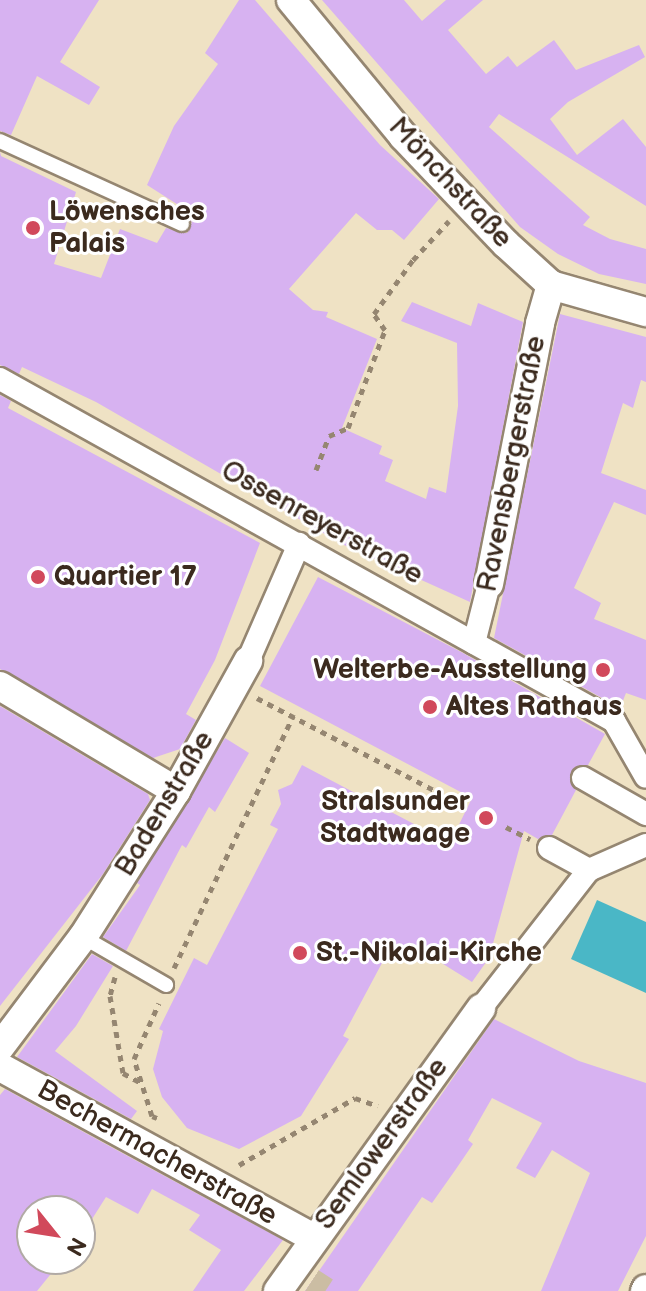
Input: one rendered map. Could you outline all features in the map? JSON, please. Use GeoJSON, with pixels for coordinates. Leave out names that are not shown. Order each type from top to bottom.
{"type":"FeatureCollection","features":[{"type":"Feature","properties":{"kind":"street","name":"Mönchstraße"},"geometry":{"type":"LineString","coordinates":[[291,0],[403,136],[551,285],[646,312]]}},
{"type":"Feature","properties":{"kind":"street","name":"Ravensbergerstraße"},"geometry":{"type":"LineString","coordinates":[[474,643],[489,584],[540,323],[551,285]]}},
{"type":"Feature","properties":{"kind":"street","name":"Ossenreyerstraße"},"geometry":{"type":"LineString","coordinates":[[0,379],[614,721],[646,777]]}},
{"type":"Feature","properties":{"kind":"street","name":"Badenstraße"},"geometry":{"type":"LineString","coordinates":[[3,1037],[83,937],[176,791],[248,661],[299,544]]}},
{"type":"Feature","properties":{"kind":"street"},"geometry":{"type":"LineString","coordinates":[[0,686],[176,791]]}},
{"type":"Feature","properties":{"kind":"street"},"geometry":{"type":"LineString","coordinates":[[583,778],[646,814]]}},
{"type":"Feature","properties":{"kind":"street"},"geometry":{"type":"LineString","coordinates":[[484,1003],[589,870],[646,845]]}},
{"type":"Feature","properties":{"kind":"street"},"geometry":{"type":"LineString","coordinates":[[549,848],[589,870]]}},
{"type":"Feature","properties":{"kind":"street","name":"Semlowerstraße"},"geometry":{"type":"LineString","coordinates":[[294,1281],[314,1238],[484,1003]]}},
{"type":"Feature","properties":{"kind":"street","name":"Bechermacherstraße"},"geometry":{"type":"LineString","coordinates":[[0,1067],[234,1179],[314,1238]]}},
{"type":"Feature","properties":{"kind":"lane"},"geometry":{"type":"LineString","coordinates":[[0,141],[182,224]]}},
{"type":"Feature","properties":{"kind":"lane"},"geometry":{"type":"LineString","coordinates":[[83,937],[166,985]]}},
{"type":"Feature","properties":{"kind":"path"},"geometry":{"type":"LineString","coordinates":[[316,470],[329,436],[348,428],[385,330],[374,314],[413,260],[466,202]]}},
{"type":"Feature","properties":{"kind":"path"},"geometry":{"type":"LineString","coordinates":[[234,687],[468,808]]}},
{"type":"Feature","properties":{"kind":"path"},"geometry":{"type":"LineString","coordinates":[[164,1123],[152,1116],[134,1059],[293,716]]}},
{"type":"Feature","properties":{"kind":"path"},"geometry":{"type":"LineString","coordinates":[[419,782],[423,772]]}},
{"type":"Feature","properties":{"kind":"path"},"geometry":{"type":"LineString","coordinates":[[120,958],[110,996],[115,1028],[123,1073],[142,1084]]}},
{"type":"Feature","properties":{"kind":"path"},"geometry":{"type":"LineString","coordinates":[[226,1159],[234,1179],[355,1098],[404,1114]]}},
{"type":"Feature","properties":{"kind":"water"},"geometry":{"type":"Polygon","coordinates":[[[597,900],[646,922],[646,993],[571,959],[597,900]]]}},
{"type":"Feature","properties":{"kind":"building"},"geometry":{"type":"Polygon","coordinates":[[[0,0],[99,0],[60,62],[100,87],[89,105],[37,76],[11,135],[0,131],[0,0]]]}},
{"type":"Feature","properties":{"kind":"building"},"geometry":{"type":"Polygon","coordinates":[[[239,0],[255,0],[380,145],[439,199],[404,240],[392,230],[377,230],[356,213],[289,289],[313,310],[328,312],[326,317],[377,339],[342,428],[382,446],[379,454],[393,460],[385,481],[426,499],[429,487],[446,493],[458,406],[457,343],[401,321],[412,302],[471,326],[478,303],[523,322],[470,602],[344,545],[96,402],[22,367],[19,374],[0,365],[0,152],[1,156],[76,192],[54,264],[101,278],[120,229],[157,243],[166,228],[187,233],[192,222],[177,211],[180,206],[147,185],[174,126],[218,64],[205,53],[239,0]]]}},
{"type":"Feature","properties":{"kind":"building"},"geometry":{"type":"Polygon","coordinates":[[[322,0],[404,0],[422,21],[446,0],[483,0],[448,30],[486,74],[508,56],[517,67],[554,40],[576,70],[639,45],[645,57],[568,102],[550,119],[577,155],[623,119],[646,147],[646,206],[499,114],[489,127],[590,217],[583,225],[610,239],[646,249],[646,284],[599,274],[558,254],[520,227],[322,0]]]}},
{"type":"Feature","properties":{"kind":"building"},"geometry":{"type":"Polygon","coordinates":[[[560,314],[646,337],[646,382],[641,380],[633,408],[623,403],[601,473],[646,490],[646,515],[614,502],[574,588],[601,603],[594,619],[646,640],[646,700],[626,693],[620,708],[494,638],[560,314]]]}},
{"type":"Feature","properties":{"kind":"building","name":"Quartier 17"},"geometry":{"type":"Polygon","coordinates":[[[0,395],[11,401],[8,408],[260,543],[215,660],[186,714],[196,720],[180,749],[153,758],[0,669],[0,395]]]}},
{"type":"Feature","properties":{"kind":"building"},"geometry":{"type":"Polygon","coordinates":[[[318,577],[463,653],[605,734],[588,765],[577,766],[571,772],[571,784],[576,790],[552,835],[538,839],[524,831],[489,958],[472,982],[427,954],[422,964],[390,948],[343,1036],[349,1039],[301,1116],[239,1149],[187,1128],[162,1097],[153,1069],[163,1031],[159,1029],[194,958],[207,965],[278,829],[270,825],[281,804],[278,790],[292,784],[302,765],[450,843],[472,798],[260,686],[318,577]]]}},
{"type":"Feature","properties":{"kind":"building"},"geometry":{"type":"Polygon","coordinates":[[[0,706],[148,794],[150,800],[103,874],[0,1006],[0,706]]]}},
{"type":"Feature","properties":{"kind":"building"},"geometry":{"type":"Polygon","coordinates":[[[225,738],[249,753],[215,812],[209,807],[186,848],[182,845],[126,951],[103,937],[140,885],[137,883],[225,738]]]}},
{"type":"Feature","properties":{"kind":"building"},"geometry":{"type":"Polygon","coordinates":[[[92,954],[113,966],[76,1026],[55,1051],[137,1111],[131,1119],[17,1057],[92,954]]]}},
{"type":"Feature","properties":{"kind":"building"},"geometry":{"type":"Polygon","coordinates":[[[494,1019],[579,1061],[646,1083],[646,1236],[618,1291],[541,1291],[590,1173],[552,1150],[535,1178],[516,1168],[542,1123],[492,1098],[468,1140],[473,1144],[456,1169],[432,1203],[422,1197],[358,1291],[305,1291],[494,1019]]]}},
{"type":"Feature","properties":{"kind":"building"},"geometry":{"type":"Polygon","coordinates":[[[5,1089],[283,1240],[244,1291],[193,1291],[221,1250],[189,1230],[200,1215],[152,1189],[138,1214],[106,1197],[96,1213],[96,1195],[16,1195],[16,1275],[50,1275],[37,1291],[0,1291],[0,1095],[5,1089]]]}},
{"type":"Feature","properties":{"kind":"tunnel"},"geometry":{"type":"LineString","coordinates":[[311,1282],[325,1291]]}},
{"type":"Feature","properties":{"kind":"place","name":"Löwensches Palais"},"geometry":{"type":"Point","coordinates":[33,228]}},
{"type":"Feature","properties":{"kind":"place","name":"Quartier 17"},"geometry":{"type":"Point","coordinates":[38,577]}},
{"type":"Feature","properties":{"kind":"place","name":"Welterbe-Ausstellung"},"geometry":{"type":"Point","coordinates":[603,670]}},
{"type":"Feature","properties":{"kind":"place","name":"Altes Rathaus"},"geometry":{"type":"Point","coordinates":[430,707]}},
{"type":"Feature","properties":{"kind":"place","name":"Stralsunder Stadtwaage"},"geometry":{"type":"Point","coordinates":[486,818]}},
{"type":"Feature","properties":{"kind":"place","name":"St.-Nikolai-Kirche"},"geometry":{"type":"Point","coordinates":[300,953]}}]}
